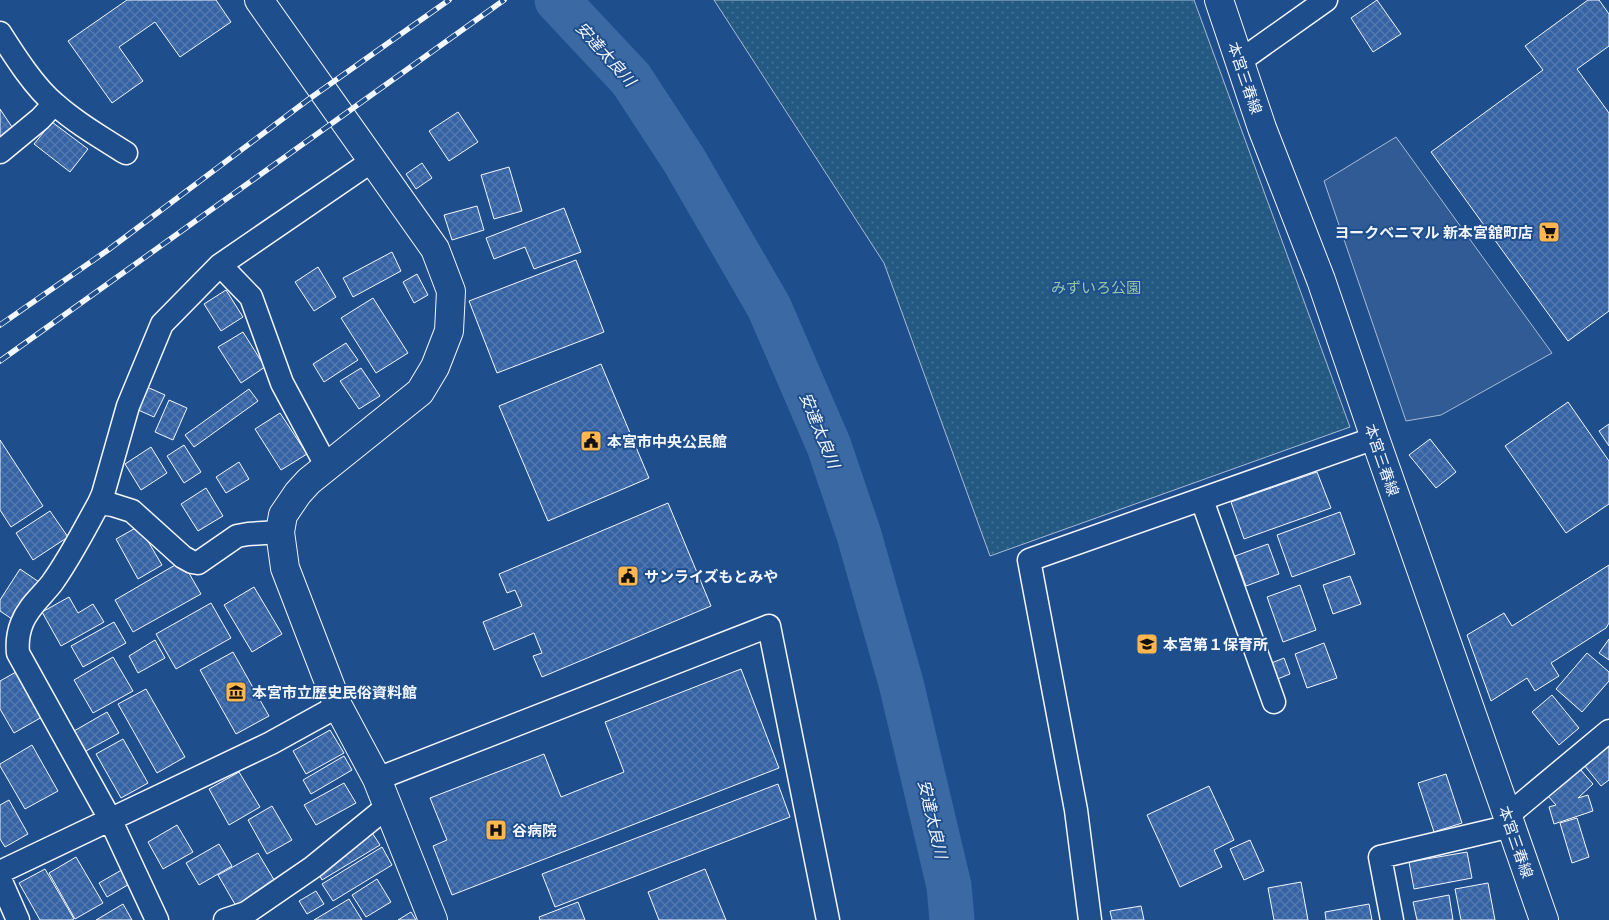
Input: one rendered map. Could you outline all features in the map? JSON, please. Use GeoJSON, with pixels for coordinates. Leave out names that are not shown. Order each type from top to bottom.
{"type":"FeatureCollection","features":[{"type":"Feature","properties":{"kind":"street"},"geometry":{"type":"LineString","coordinates":[[259,0],[435,249],[451,291],[449,330],[435,367],[420,392],[308,481],[298,492],[283,515],[280,532],[285,568],[338,706],[377,779],[433,920]]}},
{"type":"Feature","properties":{"kind":"street","name":"本宮三春線"},"geometry":{"type":"LineString","coordinates":[[1219,0],[1262,128],[1321,280],[1374,438],[1544,920]]}},
{"type":"Feature","properties":{"kind":"street"},"geometry":{"type":"LineString","coordinates":[[1240,61],[1326,0]]}},
{"type":"Feature","properties":{"kind":"street"},"geometry":{"type":"LineString","coordinates":[[0,34],[54,104],[126,153]]}},
{"type":"Feature","properties":{"kind":"street"},"geometry":{"type":"LineString","coordinates":[[0,152],[40,119],[54,104]]}},
{"type":"Feature","properties":{"kind":"street"},"geometry":{"type":"LineString","coordinates":[[157,920],[110,819],[18,653],[17,642],[21,625],[26,613],[52,583],[70,556],[103,494],[128,406],[162,324],[220,265],[372,161]]}},
{"type":"Feature","properties":{"kind":"street"},"geometry":{"type":"LineString","coordinates":[[220,265],[250,297],[282,383],[327,467]]}},
{"type":"Feature","properties":{"kind":"street"},"geometry":{"type":"LineString","coordinates":[[1090,920],[1076,810],[1029,560],[1374,438]]}},
{"type":"Feature","properties":{"kind":"street"},"geometry":{"type":"LineString","coordinates":[[1202,500],[1274,702]]}},
{"type":"Feature","properties":{"kind":"street"},"geometry":{"type":"LineString","coordinates":[[99,502],[132,511],[183,557],[192,562],[198,562],[237,536],[280,532]]}},
{"type":"Feature","properties":{"kind":"street"},"geometry":{"type":"LineString","coordinates":[[377,779],[769,626],[828,920]]}},
{"type":"Feature","properties":{"kind":"street"},"geometry":{"type":"LineString","coordinates":[[0,872],[271,743],[338,706]]}},
{"type":"Feature","properties":{"kind":"street"},"geometry":{"type":"LineString","coordinates":[[1392,920],[1380,857],[1509,821],[1609,731]]}},
{"type":"Feature","properties":{"kind":"street"},"geometry":{"type":"LineString","coordinates":[[225,920],[246,914],[298,877],[388,806]]}},
{"type":"Feature","properties":{"kind":"street"},"geometry":{"type":"LineString","coordinates":[[0,879],[18,920]]}},
{"type":"Feature","properties":{"kind":"green space","name":"みずいろ公園"},"geometry":{"type":"Polygon","coordinates":[[[714,0],[1194,0],[1350,427],[990,556],[884,263],[714,0]]]}},
{"type":"Feature","properties":{"kind":"shaded area"},"geometry":{"type":"Polygon","coordinates":[[[1396,137],[1552,353],[1441,415],[1406,421],[1324,181],[1396,137]]]}},
{"type":"Feature","properties":{"kind":"building"},"geometry":{"type":"Polygon","coordinates":[[[127,0],[216,0],[231,22],[180,57],[155,22],[119,47],[143,81],[112,103],[68,41],[127,0]]]}},
{"type":"Feature","properties":{"kind":"building"},"geometry":{"type":"Polygon","coordinates":[[[1377,0],[1401,34],[1373,52],[1351,18],[1377,0]]]}},
{"type":"Feature","properties":{"kind":"building","name":"ヨークベニマル 新本宮舘町店"},"geometry":{"type":"Polygon","coordinates":[[[1588,0],[1599,0],[1609,14],[1609,46],[1577,69],[1609,113],[1609,311],[1568,341],[1431,152],[1543,70],[1525,46],[1588,0]]]}},
{"type":"Feature","properties":{"kind":"building"},"geometry":{"type":"Polygon","coordinates":[[[0,109],[14,130],[0,140],[0,109]]]}},
{"type":"Feature","properties":{"kind":"building"},"geometry":{"type":"Polygon","coordinates":[[[458,112],[478,142],[449,161],[429,131],[458,112]]]}},
{"type":"Feature","properties":{"kind":"building"},"geometry":{"type":"Polygon","coordinates":[[[52,122],[88,149],[70,172],[34,144],[52,122]]]}},
{"type":"Feature","properties":{"kind":"building"},"geometry":{"type":"Polygon","coordinates":[[[422,163],[432,178],[416,189],[406,174],[422,163]]]}},
{"type":"Feature","properties":{"kind":"building"},"geometry":{"type":"Polygon","coordinates":[[[509,167],[522,211],[494,219],[481,175],[509,167]]]}},
{"type":"Feature","properties":{"kind":"building"},"geometry":{"type":"Polygon","coordinates":[[[477,206],[484,230],[452,240],[444,215],[477,206]]]}},
{"type":"Feature","properties":{"kind":"building"},"geometry":{"type":"Polygon","coordinates":[[[564,208],[581,252],[534,269],[525,247],[494,259],[486,238],[564,208]]]}},
{"type":"Feature","properties":{"kind":"building"},"geometry":{"type":"Polygon","coordinates":[[[392,252],[401,271],[353,297],[343,278],[392,252]]]}},
{"type":"Feature","properties":{"kind":"building"},"geometry":{"type":"Polygon","coordinates":[[[576,260],[604,332],[497,373],[469,301],[576,260]]]}},
{"type":"Feature","properties":{"kind":"building"},"geometry":{"type":"Polygon","coordinates":[[[318,267],[336,297],[314,311],[295,282],[318,267]]]}},
{"type":"Feature","properties":{"kind":"building"},"geometry":{"type":"Polygon","coordinates":[[[417,274],[428,295],[414,303],[403,282],[417,274]]]}},
{"type":"Feature","properties":{"kind":"building"},"geometry":{"type":"Polygon","coordinates":[[[226,290],[243,317],[221,331],[204,304],[226,290]]]}},
{"type":"Feature","properties":{"kind":"building"},"geometry":{"type":"Polygon","coordinates":[[[373,298],[408,353],[376,373],[341,318],[373,298]]]}},
{"type":"Feature","properties":{"kind":"building"},"geometry":{"type":"Polygon","coordinates":[[[243,332],[265,367],[241,383],[218,347],[243,332]]]}},
{"type":"Feature","properties":{"kind":"building"},"geometry":{"type":"Polygon","coordinates":[[[346,343],[358,360],[324,382],[313,364],[346,343]]]}},
{"type":"Feature","properties":{"kind":"building"},"geometry":{"type":"Polygon","coordinates":[[[601,364],[649,478],[548,521],[499,406],[601,364]]]}},
{"type":"Feature","properties":{"kind":"building"},"geometry":{"type":"Polygon","coordinates":[[[361,368],[380,396],[359,409],[340,381],[361,368]]]}},
{"type":"Feature","properties":{"kind":"building"},"geometry":{"type":"Polygon","coordinates":[[[147,387],[165,395],[154,417],[136,409],[147,387]]]}},
{"type":"Feature","properties":{"kind":"building"},"geometry":{"type":"Polygon","coordinates":[[[249,389],[258,401],[194,447],[185,435],[249,389]]]}},
{"type":"Feature","properties":{"kind":"building"},"geometry":{"type":"Polygon","coordinates":[[[169,400],[187,408],[173,440],[155,432],[169,400]]]}},
{"type":"Feature","properties":{"kind":"building"},"geometry":{"type":"Polygon","coordinates":[[[1568,402],[1609,461],[1609,504],[1566,533],[1505,446],[1568,402]]]}},
{"type":"Feature","properties":{"kind":"building"},"geometry":{"type":"Polygon","coordinates":[[[280,413],[307,454],[281,470],[255,429],[280,413]]]}},
{"type":"Feature","properties":{"kind":"building"},"geometry":{"type":"Polygon","coordinates":[[[1609,424],[1609,446],[1599,431],[1609,424]]]}},
{"type":"Feature","properties":{"kind":"building"},"geometry":{"type":"Polygon","coordinates":[[[1430,439],[1456,472],[1436,488],[1409,455],[1430,439]]]}},
{"type":"Feature","properties":{"kind":"building"},"geometry":{"type":"Polygon","coordinates":[[[0,440],[43,506],[11,527],[0,510],[0,440]]]}},
{"type":"Feature","properties":{"kind":"building"},"geometry":{"type":"Polygon","coordinates":[[[184,445],[201,472],[184,483],[167,456],[184,445]]]}},
{"type":"Feature","properties":{"kind":"building"},"geometry":{"type":"Polygon","coordinates":[[[151,447],[167,473],[141,490],[125,464],[151,447]]]}},
{"type":"Feature","properties":{"kind":"building"},"geometry":{"type":"Polygon","coordinates":[[[239,462],[249,479],[226,493],[216,477],[239,462]]]}},
{"type":"Feature","properties":{"kind":"building"},"geometry":{"type":"Polygon","coordinates":[[[1317,472],[1331,508],[1244,539],[1231,502],[1317,472]]]}},
{"type":"Feature","properties":{"kind":"building"},"geometry":{"type":"Polygon","coordinates":[[[206,488],[223,516],[198,531],[181,504],[206,488]]]}},
{"type":"Feature","properties":{"kind":"building"},"geometry":{"type":"Polygon","coordinates":[[[668,503],[711,606],[542,677],[533,656],[542,653],[534,633],[494,650],[483,622],[522,606],[515,590],[507,593],[499,574],[668,503]]]}},
{"type":"Feature","properties":{"kind":"building"},"geometry":{"type":"Polygon","coordinates":[[[50,511],[68,537],[33,560],[16,533],[50,511]]]}},
{"type":"Feature","properties":{"kind":"building"},"geometry":{"type":"Polygon","coordinates":[[[1340,512],[1355,554],[1292,577],[1277,535],[1340,512]]]}},
{"type":"Feature","properties":{"kind":"building"},"geometry":{"type":"Polygon","coordinates":[[[139,526],[162,565],[138,579],[116,539],[139,526]]]}},
{"type":"Feature","properties":{"kind":"building"},"geometry":{"type":"Polygon","coordinates":[[[1268,544],[1279,574],[1246,586],[1235,556],[1268,544]]]}},
{"type":"Feature","properties":{"kind":"building"},"geometry":{"type":"Polygon","coordinates":[[[182,561],[201,594],[133,632],[115,600],[182,561]]]}},
{"type":"Feature","properties":{"kind":"building"},"geometry":{"type":"Polygon","coordinates":[[[1609,565],[1609,623],[1606,628],[1551,663],[1559,676],[1535,691],[1527,678],[1491,701],[1467,635],[1504,613],[1512,626],[1609,565]]]}},
{"type":"Feature","properties":{"kind":"building"},"geometry":{"type":"Polygon","coordinates":[[[20,569],[39,582],[15,621],[0,611],[0,600],[20,569]]]}},
{"type":"Feature","properties":{"kind":"building"},"geometry":{"type":"Polygon","coordinates":[[[1350,576],[1361,604],[1333,614],[1323,585],[1350,576]]]}},
{"type":"Feature","properties":{"kind":"building"},"geometry":{"type":"Polygon","coordinates":[[[1300,585],[1316,630],[1283,642],[1267,597],[1300,585]]]}},
{"type":"Feature","properties":{"kind":"building"},"geometry":{"type":"Polygon","coordinates":[[[254,587],[282,634],[252,652],[224,605],[254,587]]]}},
{"type":"Feature","properties":{"kind":"building"},"geometry":{"type":"Polygon","coordinates":[[[69,597],[78,613],[93,604],[104,622],[61,646],[42,612],[69,597]]]}},
{"type":"Feature","properties":{"kind":"building"},"geometry":{"type":"Polygon","coordinates":[[[211,603],[231,638],[176,669],[156,634],[211,603]]]}},
{"type":"Feature","properties":{"kind":"building"},"geometry":{"type":"Polygon","coordinates":[[[114,622],[126,643],[83,667],[71,646],[114,622]]]}},
{"type":"Feature","properties":{"kind":"building"},"geometry":{"type":"Polygon","coordinates":[[[1609,639],[1609,660],[1599,653],[1609,639]]]}},
{"type":"Feature","properties":{"kind":"building"},"geometry":{"type":"Polygon","coordinates":[[[155,640],[165,658],[138,673],[129,656],[155,640]]]}},
{"type":"Feature","properties":{"kind":"building"},"geometry":{"type":"Polygon","coordinates":[[[1324,643],[1337,678],[1307,688],[1295,654],[1324,643]]]}},
{"type":"Feature","properties":{"kind":"building"},"geometry":{"type":"Polygon","coordinates":[[[233,652],[269,716],[236,734],[200,670],[233,652]]]}},
{"type":"Feature","properties":{"kind":"building"},"geometry":{"type":"Polygon","coordinates":[[[1587,653],[1609,672],[1609,681],[1582,712],[1556,689],[1587,653]]]}},
{"type":"Feature","properties":{"kind":"building"},"geometry":{"type":"Polygon","coordinates":[[[113,657],[133,691],[93,713],[74,680],[113,657]]]}},
{"type":"Feature","properties":{"kind":"building"},"geometry":{"type":"Polygon","coordinates":[[[1284,658],[1290,674],[1275,680],[1269,664],[1284,658]]]}},
{"type":"Feature","properties":{"kind":"building"},"geometry":{"type":"Polygon","coordinates":[[[741,669],[779,768],[452,895],[433,846],[447,840],[430,798],[544,754],[561,797],[624,772],[605,722],[741,669]]]}},
{"type":"Feature","properties":{"kind":"building"},"geometry":{"type":"Polygon","coordinates":[[[16,672],[42,717],[14,733],[0,709],[0,681],[16,672]]]}},
{"type":"Feature","properties":{"kind":"building"},"geometry":{"type":"Polygon","coordinates":[[[146,689],[185,757],[157,773],[118,704],[146,689]]]}},
{"type":"Feature","properties":{"kind":"building"},"geometry":{"type":"Polygon","coordinates":[[[1552,695],[1579,728],[1559,745],[1532,712],[1552,695]]]}},
{"type":"Feature","properties":{"kind":"building"},"geometry":{"type":"Polygon","coordinates":[[[107,712],[119,733],[86,751],[74,731],[107,712]]]}},
{"type":"Feature","properties":{"kind":"building"},"geometry":{"type":"Polygon","coordinates":[[[330,730],[344,753],[306,774],[293,751],[330,730]]]}},
{"type":"Feature","properties":{"kind":"building"},"geometry":{"type":"Polygon","coordinates":[[[123,739],[148,783],[121,798],[96,754],[123,739]]]}},
{"type":"Feature","properties":{"kind":"building"},"geometry":{"type":"Polygon","coordinates":[[[1609,744],[1609,780],[1601,786],[1584,765],[1609,744]]]}},
{"type":"Feature","properties":{"kind":"building"},"geometry":{"type":"Polygon","coordinates":[[[32,745],[58,791],[25,809],[0,764],[32,745]]]}},
{"type":"Feature","properties":{"kind":"building"},"geometry":{"type":"Polygon","coordinates":[[[344,756],[352,770],[311,794],[303,780],[344,756]]]}},
{"type":"Feature","properties":{"kind":"building"},"geometry":{"type":"Polygon","coordinates":[[[1580,769],[1593,784],[1578,798],[1588,795],[1593,811],[1554,824],[1549,807],[1556,805],[1548,796],[1580,769]]]}},
{"type":"Feature","properties":{"kind":"building"},"geometry":{"type":"Polygon","coordinates":[[[239,772],[260,807],[229,825],[209,789],[239,772]]]}},
{"type":"Feature","properties":{"kind":"building"},"geometry":{"type":"Polygon","coordinates":[[[1446,774],[1462,823],[1434,832],[1418,783],[1446,774]]]}},
{"type":"Feature","properties":{"kind":"building"},"geometry":{"type":"Polygon","coordinates":[[[344,783],[356,803],[316,825],[304,805],[344,783]]]}},
{"type":"Feature","properties":{"kind":"building"},"geometry":{"type":"Polygon","coordinates":[[[778,784],[790,817],[555,907],[542,874],[778,784]]]}},
{"type":"Feature","properties":{"kind":"building"},"geometry":{"type":"Polygon","coordinates":[[[1209,786],[1234,840],[1214,850],[1222,867],[1180,887],[1147,815],[1209,786]]]}},
{"type":"Feature","properties":{"kind":"building"},"geometry":{"type":"Polygon","coordinates":[[[9,800],[28,834],[5,847],[0,839],[0,805],[9,800]]]}},
{"type":"Feature","properties":{"kind":"building"},"geometry":{"type":"Polygon","coordinates":[[[272,806],[292,840],[267,854],[248,820],[272,806]]]}},
{"type":"Feature","properties":{"kind":"building"},"geometry":{"type":"Polygon","coordinates":[[[1577,818],[1589,857],[1572,863],[1560,823],[1577,818]]]}},
{"type":"Feature","properties":{"kind":"building"},"geometry":{"type":"Polygon","coordinates":[[[177,825],[193,852],[163,869],[148,842],[177,825]]]}},
{"type":"Feature","properties":{"kind":"building"},"geometry":{"type":"Polygon","coordinates":[[[369,828],[380,845],[322,880],[317,870],[369,828]]]}},
{"type":"Feature","properties":{"kind":"building"},"geometry":{"type":"Polygon","coordinates":[[[1250,840],[1264,871],[1244,880],[1230,849],[1250,840]]]}},
{"type":"Feature","properties":{"kind":"building"},"geometry":{"type":"Polygon","coordinates":[[[219,844],[232,866],[199,885],[186,863],[219,844]]]}},
{"type":"Feature","properties":{"kind":"building"},"geometry":{"type":"Polygon","coordinates":[[[382,847],[392,865],[333,901],[322,884],[382,847]]]}},
{"type":"Feature","properties":{"kind":"building"},"geometry":{"type":"Polygon","coordinates":[[[1467,852],[1472,878],[1414,889],[1409,862],[1467,852]]]}},
{"type":"Feature","properties":{"kind":"building"},"geometry":{"type":"Polygon","coordinates":[[[258,853],[276,883],[236,906],[218,875],[258,853]]]}},
{"type":"Feature","properties":{"kind":"building"},"geometry":{"type":"Polygon","coordinates":[[[76,857],[103,903],[75,919],[49,873],[76,857]]]}},
{"type":"Feature","properties":{"kind":"building"},"geometry":{"type":"Polygon","coordinates":[[[125,868],[133,882],[107,897],[99,883],[125,868]]]}},
{"type":"Feature","properties":{"kind":"building"},"geometry":{"type":"Polygon","coordinates":[[[45,869],[74,919],[40,920],[19,883],[45,869]]]}},
{"type":"Feature","properties":{"kind":"building"},"geometry":{"type":"Polygon","coordinates":[[[705,869],[726,920],[659,920],[648,892],[705,869]]]}},
{"type":"Feature","properties":{"kind":"building"},"geometry":{"type":"Polygon","coordinates":[[[377,879],[391,902],[366,917],[352,895],[377,879]]]}},
{"type":"Feature","properties":{"kind":"building"},"geometry":{"type":"Polygon","coordinates":[[[1301,882],[1308,920],[1274,920],[1268,888],[1301,882]]]}},
{"type":"Feature","properties":{"kind":"building"},"geometry":{"type":"Polygon","coordinates":[[[1488,883],[1495,920],[1461,920],[1455,889],[1488,883]]]}},
{"type":"Feature","properties":{"kind":"building"},"geometry":{"type":"Polygon","coordinates":[[[316,891],[324,904],[307,914],[299,901],[316,891]]]}},
{"type":"Feature","properties":{"kind":"building"},"geometry":{"type":"Polygon","coordinates":[[[1449,895],[1453,920],[1417,920],[1413,902],[1449,895]]]}},
{"type":"Feature","properties":{"kind":"building"},"geometry":{"type":"Polygon","coordinates":[[[349,899],[362,920],[314,920],[349,899]]]}},
{"type":"Feature","properties":{"kind":"building"},"geometry":{"type":"Polygon","coordinates":[[[578,902],[585,920],[540,920],[539,917],[578,902]]]}},
{"type":"Feature","properties":{"kind":"building"},"geometry":{"type":"Polygon","coordinates":[[[123,904],[132,920],[96,920],[123,904]]]}},
{"type":"Feature","properties":{"kind":"building"},"geometry":{"type":"Polygon","coordinates":[[[1369,904],[1372,920],[1326,920],[1325,912],[1369,904]]]}},
{"type":"Feature","properties":{"kind":"building"},"geometry":{"type":"Polygon","coordinates":[[[1141,906],[1144,920],[1112,920],[1110,911],[1141,906]]]}},
{"type":"Feature","properties":{"kind":"building"},"geometry":{"type":"Polygon","coordinates":[[[411,912],[416,920],[398,920],[411,912]]]}},
{"type":"Feature","properties":{"kind":"waterway","name":"安達太良川"},"geometry":{"type":"LineString","coordinates":[[557,0],[631,79],[684,160],[769,307],[829,446],[859,535],[901,683],[949,886],[952,920]]}},
{"type":"Feature","properties":{"kind":"railway"},"geometry":{"type":"LineString","coordinates":[[0,325],[108,250],[309,99],[449,0]]}},
{"type":"Feature","properties":{"kind":"railway"},"geometry":{"type":"LineString","coordinates":[[0,361],[504,0]]}},
{"type":"Feature","properties":{"kind":"place","name":"ヨークベニマル 新本宮舘町店"},"geometry":{"type":"Point","coordinates":[1549,232]}},
{"type":"Feature","properties":{"kind":"place","name":"本宮市中央公民館"},"geometry":{"type":"Point","coordinates":[591,441]}},
{"type":"Feature","properties":{"kind":"place","name":"サンライズもとみや"},"geometry":{"type":"Point","coordinates":[628,576]}},
{"type":"Feature","properties":{"kind":"place","name":"本宮第１保育所"},"geometry":{"type":"Point","coordinates":[1147,644]}},
{"type":"Feature","properties":{"kind":"place","name":"本宮市立歴史民俗資料館"},"geometry":{"type":"Point","coordinates":[236,692]}},
{"type":"Feature","properties":{"kind":"place","name":"谷病院"},"geometry":{"type":"Point","coordinates":[496,830]}}]}
